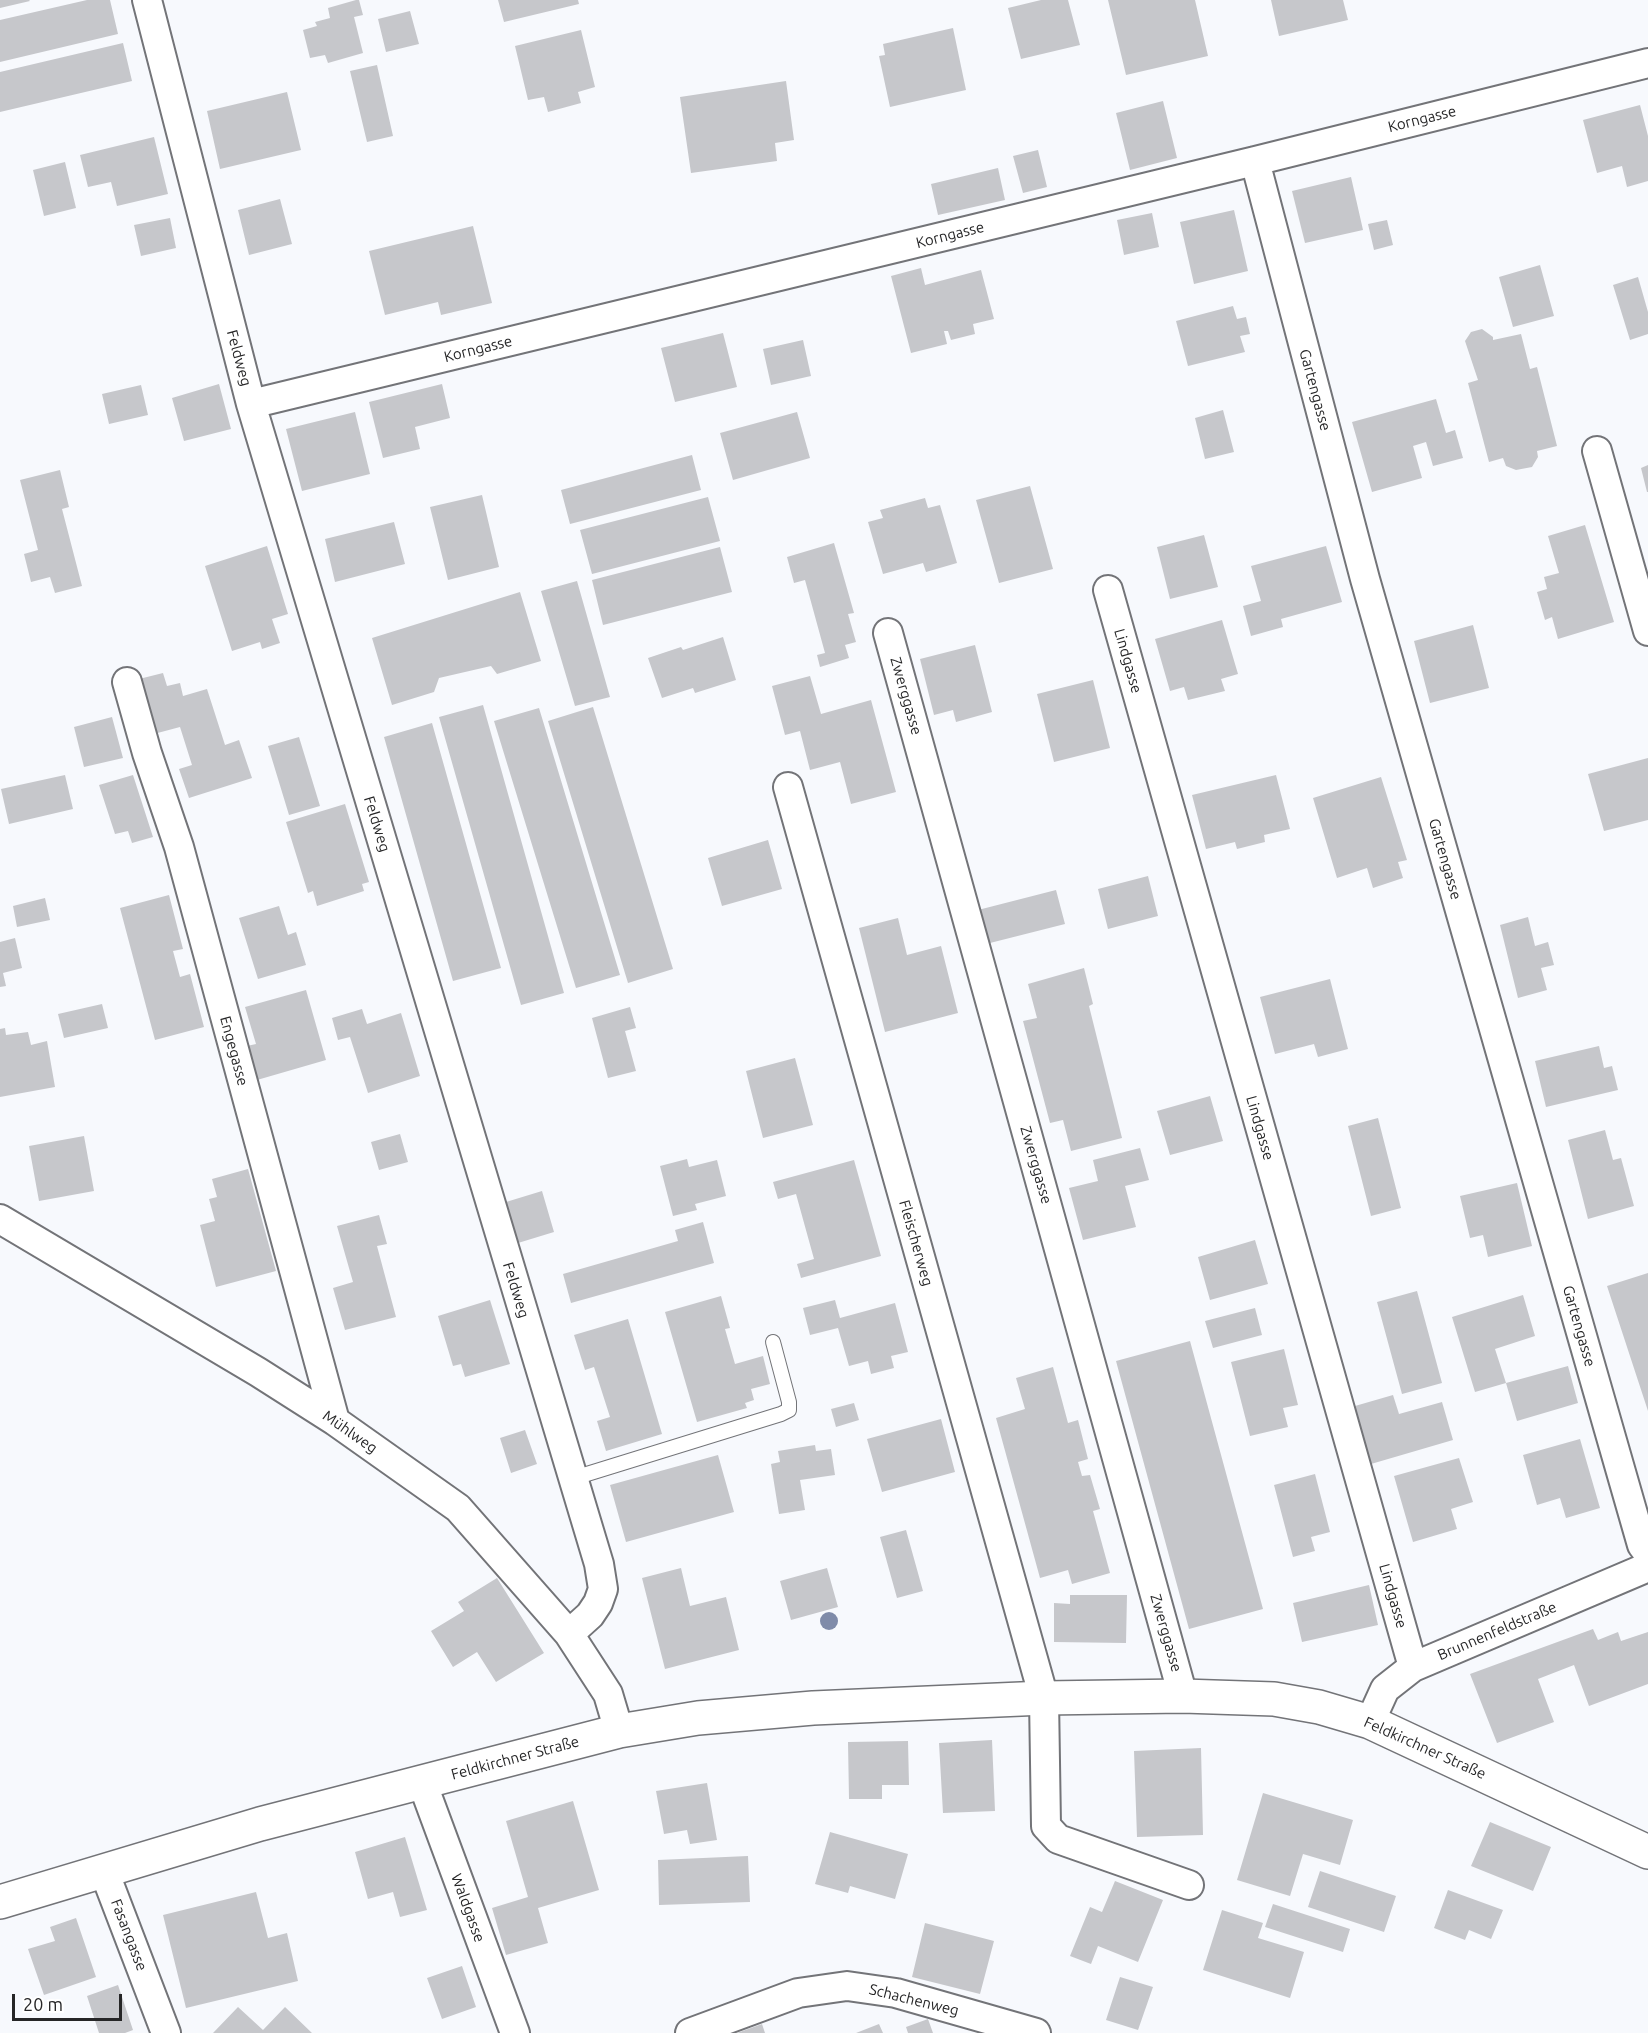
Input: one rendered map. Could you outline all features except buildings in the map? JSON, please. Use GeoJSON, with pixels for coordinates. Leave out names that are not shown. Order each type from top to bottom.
{"type":"FeatureCollection","features":[{"type":"Feature","properties":{"kind":"street","name":"Feldweg"},"geometry":{"type":"LineString","coordinates":[[147,0],[251,404],[599,1564],[603,1589],[598,1603],[590,1615],[569,1634]]}},
{"type":"Feature","properties":{"kind":"street","name":"Korngasse"},"geometry":{"type":"LineString","coordinates":[[251,404],[1648,63]]}},
{"type":"Feature","properties":{"kind":"street","name":"Gartengasse"},"geometry":{"type":"LineString","coordinates":[[1255,160],[1368,591],[1642,1545],[1648,1553]]}},
{"type":"Feature","properties":{"kind":"street"},"geometry":{"type":"LineString","coordinates":[[1597,450],[1648,631]]}},
{"type":"Feature","properties":{"kind":"street","name":"Lindgasse"},"geometry":{"type":"LineString","coordinates":[[1108,590],[1413,1666]]}},
{"type":"Feature","properties":{"kind":"street","name":"Zwerggasse"},"geometry":{"type":"LineString","coordinates":[[888,633],[1183,1696]]}},
{"type":"Feature","properties":{"kind":"street","name":"Engegasse"},"geometry":{"type":"LineString","coordinates":[[127,682],[147,753],[179,847],[335,1421]]}},
{"type":"Feature","properties":{"kind":"street","name":"Fleischerweg"},"geometry":{"type":"LineString","coordinates":[[788,788],[1044,1698]]}},
{"type":"Feature","properties":{"kind":"street","name":"Mühlweg"},"geometry":{"type":"LineString","coordinates":[[0,1219],[248,1366],[335,1421],[458,1508],[569,1634],[608,1694],[619,1731]]}},
{"type":"Feature","properties":{"kind":"street","name":"Brunnenfeldstraße"},"geometry":{"type":"LineString","coordinates":[[1370,1722],[1385,1689],[1413,1666],[1648,1567]]}},
{"type":"Feature","properties":{"kind":"street","name":"Feldkirchner Straße"},"geometry":{"type":"LineString","coordinates":[[0,1902],[260,1824],[619,1731],[698,1718],[813,1708],[1044,1698],[1183,1696],[1274,1699],[1319,1707],[1370,1722],[1648,1852]]}},
{"type":"Feature","properties":{"kind":"street"},"geometry":{"type":"LineString","coordinates":[[1044,1698],[1046,1826],[1058,1839],[1189,1885]]}},
{"type":"Feature","properties":{"kind":"street","name":"Waldgasse"},"geometry":{"type":"LineString","coordinates":[[422,1782],[515,2033]]}},
{"type":"Feature","properties":{"kind":"street","name":"Fasangasse"},"geometry":{"type":"LineString","coordinates":[[104,1871],[166,2033]]}},
{"type":"Feature","properties":{"kind":"street","name":"Schachenweg"},"geometry":{"type":"LineString","coordinates":[[690,2033],[798,1993],[847,1986],[896,1992],[1036,2033]]}},
{"type":"Feature","properties":{"kind":"lane"},"geometry":{"type":"LineString","coordinates":[[574,1478],[789,1410],[789,1402],[772,1342]]}}]}
